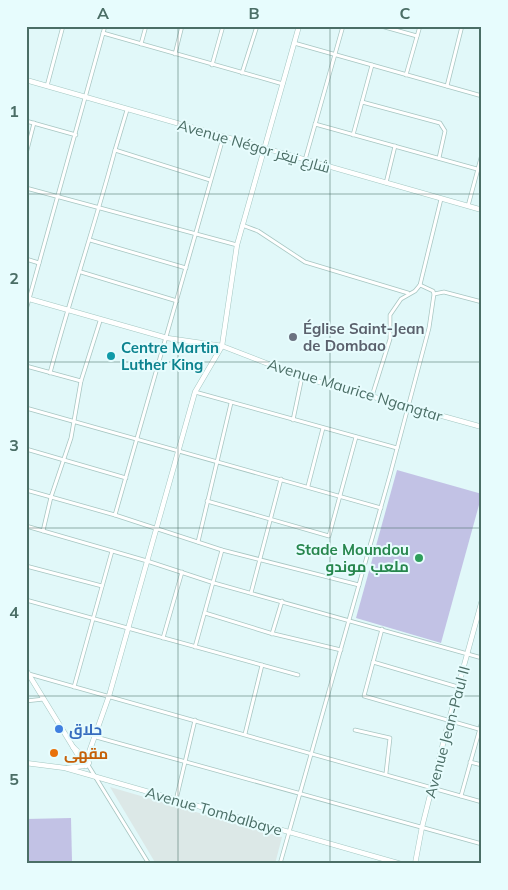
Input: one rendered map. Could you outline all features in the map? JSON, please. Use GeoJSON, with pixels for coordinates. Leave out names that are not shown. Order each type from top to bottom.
{"type":"FeatureCollection","features":[{"type":"Feature","properties":{"kind":"street"},"geometry":{"type":"LineString","coordinates":[[47,86],[63,26]]}},
{"type":"Feature","properties":{"kind":"street"},"geometry":{"type":"LineString","coordinates":[[26,310],[59,197],[105,26]]}},
{"type":"Feature","properties":{"kind":"street"},"geometry":{"type":"LineString","coordinates":[[141,44],[146,26]]}},
{"type":"Feature","properties":{"kind":"street"},"geometry":{"type":"LineString","coordinates":[[175,54],[182,26]]}},
{"type":"Feature","properties":{"kind":"street"},"geometry":{"type":"LineString","coordinates":[[212,65],[223,26]]}},
{"type":"Feature","properties":{"kind":"street"},"geometry":{"type":"LineString","coordinates":[[242,73],[257,26]]}},
{"type":"Feature","properties":{"kind":"street"},"geometry":{"type":"LineString","coordinates":[[67,768],[84,761],[96,737],[195,392],[222,346],[237,245],[299,26]]}},
{"type":"Feature","properties":{"kind":"street"},"geometry":{"type":"LineString","coordinates":[[305,161],[343,26]]}},
{"type":"Feature","properties":{"kind":"street"},"geometry":{"type":"LineString","coordinates":[[382,26],[417,36]]}},
{"type":"Feature","properties":{"kind":"street"},"geometry":{"type":"LineString","coordinates":[[406,74],[420,26]]}},
{"type":"Feature","properties":{"kind":"street"},"geometry":{"type":"LineString","coordinates":[[447,86],[462,26]]}},
{"type":"Feature","properties":{"kind":"street"},"geometry":{"type":"LineString","coordinates":[[103,34],[283,84]]}},
{"type":"Feature","properties":{"kind":"street"},"geometry":{"type":"LineString","coordinates":[[294,43],[482,96]]}},
{"type":"Feature","properties":{"kind":"street"},"geometry":{"type":"LineString","coordinates":[[353,135],[372,65]]}},
{"type":"Feature","properties":{"kind":"street","name":"Avenue Négor شارع نيغر"},"geometry":{"type":"LineString","coordinates":[[26,80],[223,138],[482,210]]}},
{"type":"Feature","properties":{"kind":"street"},"geometry":{"type":"LineString","coordinates":[[362,102],[444,126],[445,131],[439,158]]}},
{"type":"Feature","properties":{"kind":"street"},"geometry":{"type":"LineString","coordinates":[[50,373],[127,110]]}},
{"type":"Feature","properties":{"kind":"street"},"geometry":{"type":"LineString","coordinates":[[26,121],[76,135]]}},
{"type":"Feature","properties":{"kind":"street"},"geometry":{"type":"LineString","coordinates":[[26,154],[34,123]]}},
{"type":"Feature","properties":{"kind":"street"},"geometry":{"type":"LineString","coordinates":[[315,124],[477,169]]}},
{"type":"Feature","properties":{"kind":"street"},"geometry":{"type":"LineString","coordinates":[[115,515],[223,138]]}},
{"type":"Feature","properties":{"kind":"street"},"geometry":{"type":"LineString","coordinates":[[386,183],[395,146]]}},
{"type":"Feature","properties":{"kind":"street"},"geometry":{"type":"LineString","coordinates":[[115,150],[210,180]]}},
{"type":"Feature","properties":{"kind":"street"},"geometry":{"type":"LineString","coordinates":[[468,206],[482,154]]}},
{"type":"Feature","properties":{"kind":"street"},"geometry":{"type":"LineString","coordinates":[[26,188],[237,245]]}},
{"type":"Feature","properties":{"kind":"street"},"geometry":{"type":"LineString","coordinates":[[372,396],[390,339],[390,315],[396,305],[408,293],[415,291],[420,284],[441,199]]}},
{"type":"Feature","properties":{"kind":"street"},"geometry":{"type":"LineString","coordinates":[[242,225],[258,231],[305,262],[408,293]]}},
{"type":"Feature","properties":{"kind":"street"},"geometry":{"type":"LineString","coordinates":[[90,240],[186,268]]}},
{"type":"Feature","properties":{"kind":"street"},"geometry":{"type":"LineString","coordinates":[[26,258],[39,262]]}},
{"type":"Feature","properties":{"kind":"street"},"geometry":{"type":"LineString","coordinates":[[81,272],[177,301]]}},
{"type":"Feature","properties":{"kind":"street"},"geometry":{"type":"LineString","coordinates":[[280,864],[381,508],[429,328],[434,294],[433,290],[420,284]]}},
{"type":"Feature","properties":{"kind":"street"},"geometry":{"type":"LineString","coordinates":[[434,294],[444,292],[482,302]]}},
{"type":"Feature","properties":{"kind":"street","name":"Avenue Maurice Ngangtar"},"geometry":{"type":"LineString","coordinates":[[28,298],[67,311],[166,338],[222,346],[302,377],[482,427]]}},
{"type":"Feature","properties":{"kind":"street"},"geometry":{"type":"LineString","coordinates":[[43,531],[74,420],[81,381],[100,320]]}},
{"type":"Feature","properties":{"kind":"street"},"geometry":{"type":"LineString","coordinates":[[26,366],[81,381]]}},
{"type":"Feature","properties":{"kind":"street"},"geometry":{"type":"LineString","coordinates":[[293,420],[302,377]]}},
{"type":"Feature","properties":{"kind":"street"},"geometry":{"type":"LineString","coordinates":[[195,392],[397,448]]}},
{"type":"Feature","properties":{"kind":"street"},"geometry":{"type":"LineString","coordinates":[[198,542],[231,403]]}},
{"type":"Feature","properties":{"kind":"street"},"geometry":{"type":"LineString","coordinates":[[26,408],[381,508]]}},
{"type":"Feature","properties":{"kind":"street"},"geometry":{"type":"LineString","coordinates":[[308,486],[323,428]]}},
{"type":"Feature","properties":{"kind":"street"},"geometry":{"type":"LineString","coordinates":[[207,502],[329,536],[356,437]]}},
{"type":"Feature","properties":{"kind":"street"},"geometry":{"type":"LineString","coordinates":[[26,449],[126,478]]}},
{"type":"Feature","properties":{"kind":"street"},"geometry":{"type":"LineString","coordinates":[[251,593],[281,479]]}},
{"type":"Feature","properties":{"kind":"street"},"geometry":{"type":"LineString","coordinates":[[26,490],[115,515],[222,550],[261,558],[359,585]]}},
{"type":"Feature","properties":{"kind":"street"},"geometry":{"type":"LineString","coordinates":[[26,526],[112,550],[214,583],[482,658]]}},
{"type":"Feature","properties":{"kind":"street"},"geometry":{"type":"LineString","coordinates":[[74,687],[112,550]]}},
{"type":"Feature","properties":{"kind":"street"},"geometry":{"type":"LineString","coordinates":[[195,647],[222,550]]}},
{"type":"Feature","properties":{"kind":"street"},"geometry":{"type":"LineString","coordinates":[[26,566],[102,586]]}},
{"type":"Feature","properties":{"kind":"street"},"geometry":{"type":"LineString","coordinates":[[163,638],[182,572]]}},
{"type":"Feature","properties":{"kind":"street"},"geometry":{"type":"LineString","coordinates":[[26,600],[298,675]]}},
{"type":"Feature","properties":{"kind":"street","name":"Avenue Jean-Paul II"},"geometry":{"type":"LineString","coordinates":[[415,864],[448,720],[482,600]]}},
{"type":"Feature","properties":{"kind":"street"},"geometry":{"type":"LineString","coordinates":[[272,634],[282,601]]}},
{"type":"Feature","properties":{"kind":"street"},"geometry":{"type":"LineString","coordinates":[[205,613],[272,634],[340,650]]}},
{"type":"Feature","properties":{"kind":"street"},"geometry":{"type":"LineString","coordinates":[[382,629],[364,696],[481,730]]}},
{"type":"Feature","properties":{"kind":"street"},"geometry":{"type":"LineString","coordinates":[[373,662],[458,687]]}},
{"type":"Feature","properties":{"kind":"street"},"geometry":{"type":"LineString","coordinates":[[245,734],[262,665]]}},
{"type":"Feature","properties":{"kind":"street"},"geometry":{"type":"LineString","coordinates":[[27,672],[74,687],[434,786],[482,802]]}},
{"type":"Feature","properties":{"kind":"street"},"geometry":{"type":"LineString","coordinates":[[27,672],[149,864]]}},
{"type":"Feature","properties":{"kind":"street"},"geometry":{"type":"LineString","coordinates":[[26,701],[44,699]]}},
{"type":"Feature","properties":{"kind":"street"},"geometry":{"type":"LineString","coordinates":[[176,800],[195,720]]}},
{"type":"Feature","properties":{"kind":"street"},"geometry":{"type":"LineString","coordinates":[[461,796],[482,721]]}},
{"type":"Feature","properties":{"kind":"street"},"geometry":{"type":"LineString","coordinates":[[355,730],[390,738],[386,773]]}},
{"type":"Feature","properties":{"kind":"street"},"geometry":{"type":"LineString","coordinates":[[96,737],[482,844]]}},
{"type":"Feature","properties":{"kind":"street"},"geometry":{"type":"LineString","coordinates":[[470,762],[482,765]]}},
{"type":"Feature","properties":{"kind":"street","name":"Avenue Tombalbaye"},"geometry":{"type":"LineString","coordinates":[[26,763],[67,768],[96,778],[401,864]]}},
{"type":"Feature","properties":{"kind":"shaded area","name":"Stade Moundou ملعب موندو"},"geometry":{"type":"Polygon","coordinates":[[[397,470],[482,494],[441,643],[356,618],[397,470]]]}},
{"type":"Feature","properties":{"kind":"shaded area"},"geometry":{"type":"Polygon","coordinates":[[[110,787],[282,837],[275,864],[156,864],[110,787]]]}},
{"type":"Feature","properties":{"kind":"shaded area"},"geometry":{"type":"Polygon","coordinates":[[[71,818],[72,861],[26,862],[26,819],[71,818]]]}},
{"type":"Feature","properties":{"kind":"place","name":"Église Saint-Jean de Dombao"},"geometry":{"type":"Point","coordinates":[293,337]}},
{"type":"Feature","properties":{"kind":"place","name":"Centre Martin Luther King"},"geometry":{"type":"Point","coordinates":[111,356]}},
{"type":"Feature","properties":{"kind":"place","name":"Stade Moundou ملعب موندو"},"geometry":{"type":"Point","coordinates":[419,558]}},
{"type":"Feature","properties":{"kind":"place","name":"حلاق"},"geometry":{"type":"Point","coordinates":[59,729]}},
{"type":"Feature","properties":{"kind":"place","name":"مقهى"},"geometry":{"type":"Point","coordinates":[54,753]}}]}
